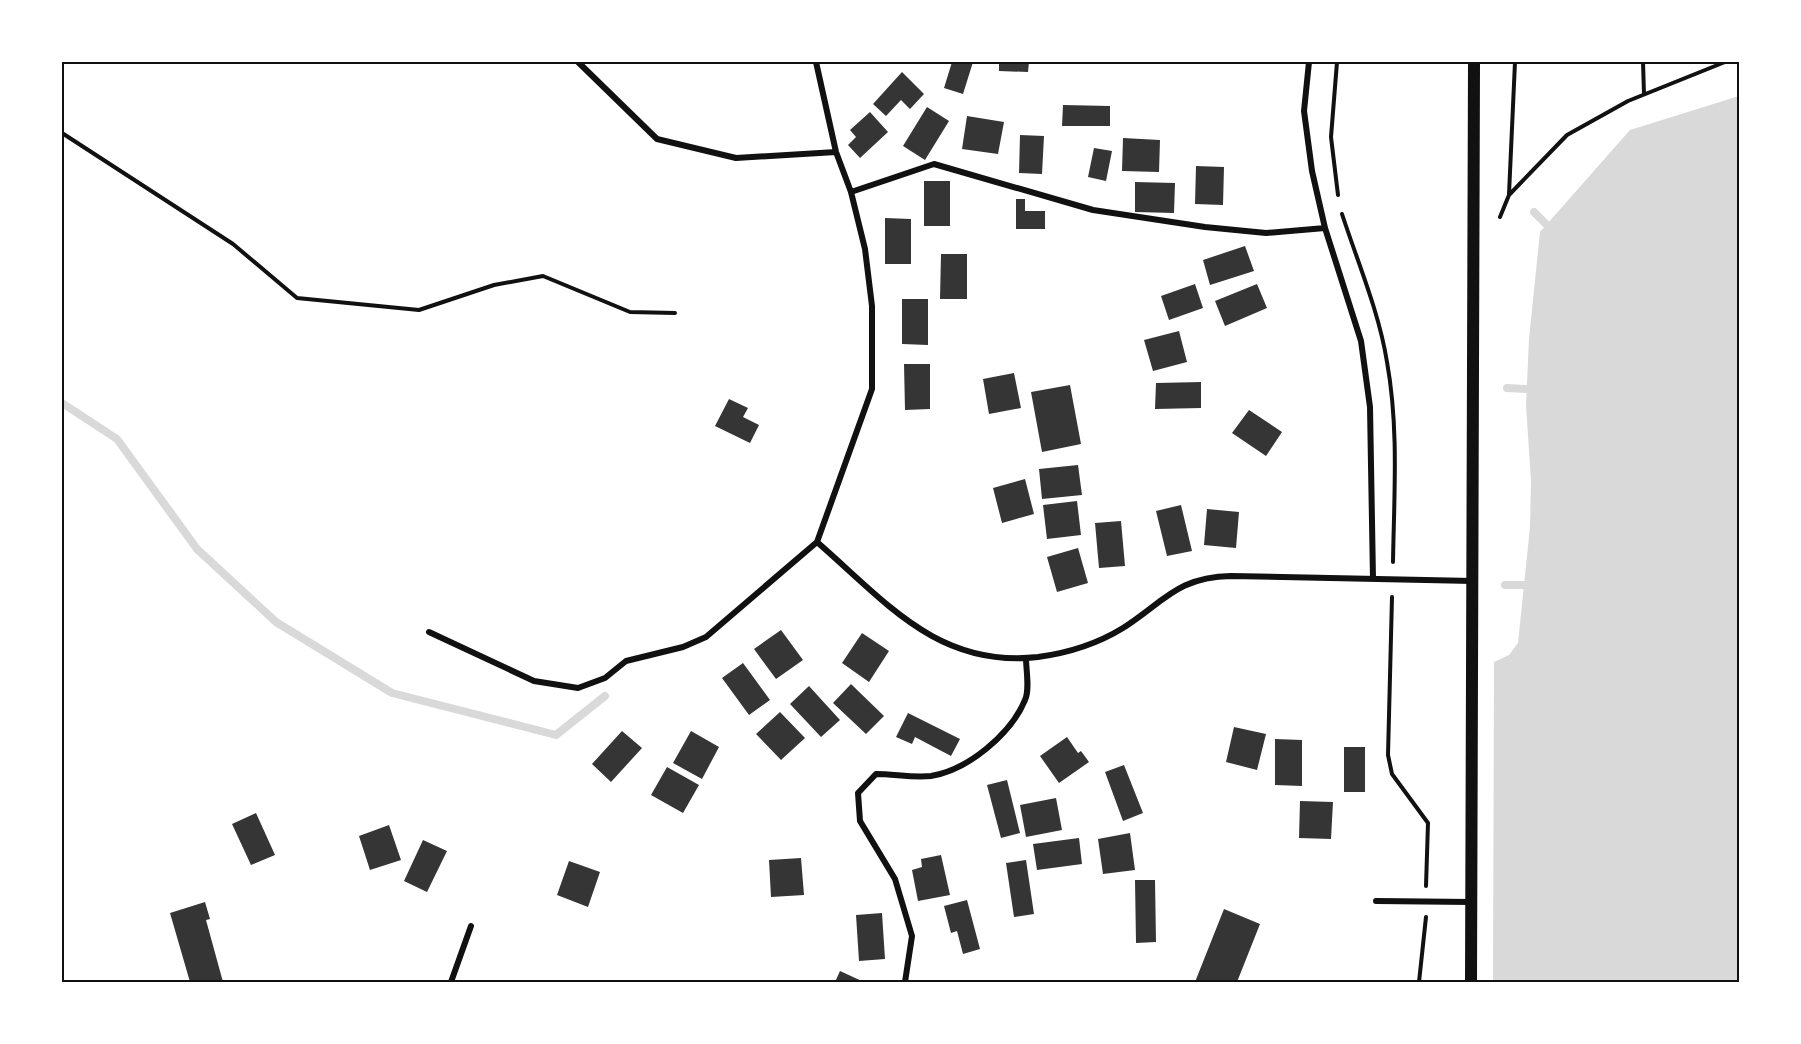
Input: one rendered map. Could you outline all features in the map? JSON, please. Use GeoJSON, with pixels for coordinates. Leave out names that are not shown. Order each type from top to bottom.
{"type":"FeatureCollection","features":[{"type":"Feature","properties":{"kind":"main road"},"geometry":{"type":"LineString","coordinates":[[1471,982],[1474,62]]}},
{"type":"Feature","properties":{"kind":"street"},"geometry":{"type":"LineString","coordinates":[[578,62],[657,139],[736,158],[836,152]]}},
{"type":"Feature","properties":{"kind":"street"},"geometry":{"type":"LineString","coordinates":[[429,632],[534,681],[578,688],[605,678],[626,661],[683,647],[706,637],[817,542],[872,389],[872,306],[865,249],[851,192],[836,152],[816,62]]}},
{"type":"Feature","properties":{"kind":"street"},"geometry":{"type":"LineString","coordinates":[[1309,62],[1304,111],[1312,171],[1325,228],[1361,341],[1369,396],[1373,579]]}},
{"type":"Feature","properties":{"kind":"street"},"geometry":{"type":"LineString","coordinates":[[851,192],[933,164],[1093,210],[1205,227],[1266,233],[1325,228]]}},
{"type":"Feature","properties":{"kind":"street"},"geometry":{"type":"LineString","coordinates":[[817,542],[903,617],[938,642],[983,657],[1026,658],[1072,651],[1094,643],[1131,622],[1170,592],[1199,578],[1231,576],[1473,580]]}},
{"type":"Feature","properties":{"kind":"street"},"geometry":{"type":"LineString","coordinates":[[905,982],[912,936],[895,879],[860,821],[858,793],[865,782],[876,774],[933,775],[953,770],[979,753],[1006,729],[1026,698],[1026,658]]}},
{"type":"Feature","properties":{"kind":"street"},"geometry":{"type":"LineString","coordinates":[[1376,901],[1471,902]]}},
{"type":"Feature","properties":{"kind":"street"},"geometry":{"type":"LineString","coordinates":[[451,982],[471,926]]}},
{"type":"Feature","properties":{"kind":"path"},"geometry":{"type":"LineString","coordinates":[[1500,217],[1509,195],[1515,62]]}},
{"type":"Feature","properties":{"kind":"path"},"geometry":{"type":"LineString","coordinates":[[1643,62],[1644,94]]}},
{"type":"Feature","properties":{"kind":"path"},"geometry":{"type":"LineString","coordinates":[[1509,195],[1567,135],[1644,94],[1725,62]]}},
{"type":"Feature","properties":{"kind":"path"},"geometry":{"type":"LineString","coordinates":[[62,133],[233,244],[297,298],[419,310],[494,285],[543,276],[630,312],[675,314]]}},
{"type":"Feature","properties":{"kind":"path"},"geometry":{"type":"LineString","coordinates":[[1392,593],[1388,755],[1392,774],[1428,823],[1426,930],[1419,982]]}},
{"type":"Feature","properties":{"kind":"shaded area"},"geometry":{"type":"Polygon","coordinates":[[[1739,96],[1739,982],[1493,982],[1494,662],[1509,655],[1518,643],[1530,527],[1531,481],[1526,405],[1529,339],[1540,232],[1630,130],[1739,96]]]}},
{"type":"Feature","properties":{"kind":"building"},"geometry":{"type":"Polygon","coordinates":[[[952,62],[973,62],[963,94],[944,88],[952,62]]]}},
{"type":"Feature","properties":{"kind":"building"},"geometry":{"type":"Polygon","coordinates":[[[999,62],[1029,62],[1028,72],[999,71],[999,62]]]}},
{"type":"Feature","properties":{"kind":"building"},"geometry":{"type":"Polygon","coordinates":[[[902,72],[924,94],[910,109],[901,100],[886,116],[873,104],[902,72]]]}},
{"type":"Feature","properties":{"kind":"building"},"geometry":{"type":"Polygon","coordinates":[[[1063,105],[1110,106],[1110,126],[1062,126],[1063,105]]]}},
{"type":"Feature","properties":{"kind":"building"},"geometry":{"type":"Polygon","coordinates":[[[927,107],[949,121],[925,160],[903,146],[927,107]]]}},
{"type":"Feature","properties":{"kind":"building"},"geometry":{"type":"Polygon","coordinates":[[[870,112],[888,132],[860,158],[848,145],[856,137],[850,130],[870,112]]]}},
{"type":"Feature","properties":{"kind":"building"},"geometry":{"type":"Polygon","coordinates":[[[967,116],[1004,122],[998,154],[962,149],[967,116]]]}},
{"type":"Feature","properties":{"kind":"building"},"geometry":{"type":"Polygon","coordinates":[[[1020,135],[1044,136],[1042,174],[1019,173],[1020,135]]]}},
{"type":"Feature","properties":{"kind":"building"},"geometry":{"type":"Polygon","coordinates":[[[1123,138],[1160,140],[1159,172],[1122,171],[1123,138]]]}},
{"type":"Feature","properties":{"kind":"building"},"geometry":{"type":"Polygon","coordinates":[[[1094,148],[1112,151],[1106,181],[1088,177],[1094,148]]]}},
{"type":"Feature","properties":{"kind":"building"},"geometry":{"type":"Polygon","coordinates":[[[1196,166],[1224,167],[1223,205],[1195,204],[1196,166]]]}},
{"type":"Feature","properties":{"kind":"building"},"geometry":{"type":"Polygon","coordinates":[[[924,181],[950,181],[950,226],[924,226],[924,181]]]}},
{"type":"Feature","properties":{"kind":"building"},"geometry":{"type":"Polygon","coordinates":[[[1135,182],[1175,183],[1174,213],[1135,212],[1135,182]]]}},
{"type":"Feature","properties":{"kind":"building"},"geometry":{"type":"Polygon","coordinates":[[[1016,199],[1025,199],[1025,211],[1045,211],[1045,229],[1016,229],[1016,199]]]}},
{"type":"Feature","properties":{"kind":"building"},"geometry":{"type":"Polygon","coordinates":[[[885,218],[911,219],[911,264],[885,264],[885,218]]]}},
{"type":"Feature","properties":{"kind":"building"},"geometry":{"type":"Polygon","coordinates":[[[1245,246],[1254,271],[1210,285],[1203,260],[1245,246]]]}},
{"type":"Feature","properties":{"kind":"building"},"geometry":{"type":"Polygon","coordinates":[[[941,254],[967,254],[967,299],[940,299],[941,254]]]}},
{"type":"Feature","properties":{"kind":"building"},"geometry":{"type":"Polygon","coordinates":[[[1195,284],[1203,308],[1169,320],[1161,296],[1195,284]]]}},
{"type":"Feature","properties":{"kind":"building"},"geometry":{"type":"Polygon","coordinates":[[[1257,284],[1267,308],[1225,326],[1215,301],[1257,284]]]}},
{"type":"Feature","properties":{"kind":"building"},"geometry":{"type":"Polygon","coordinates":[[[902,299],[928,299],[928,345],[902,344],[902,299]]]}},
{"type":"Feature","properties":{"kind":"building"},"geometry":{"type":"Polygon","coordinates":[[[1179,331],[1187,362],[1153,371],[1144,340],[1179,331]]]}},
{"type":"Feature","properties":{"kind":"building"},"geometry":{"type":"Polygon","coordinates":[[[904,364],[930,364],[930,409],[905,410],[904,364]]]}},
{"type":"Feature","properties":{"kind":"building"},"geometry":{"type":"Polygon","coordinates":[[[1014,373],[1021,408],[989,414],[983,379],[1014,373]]]}},
{"type":"Feature","properties":{"kind":"building"},"geometry":{"type":"Polygon","coordinates":[[[1201,382],[1201,408],[1155,409],[1156,383],[1201,382]]]}},
{"type":"Feature","properties":{"kind":"building"},"geometry":{"type":"Polygon","coordinates":[[[1070,385],[1081,444],[1042,452],[1031,392],[1070,385]]]}},
{"type":"Feature","properties":{"kind":"building"},"geometry":{"type":"Polygon","coordinates":[[[729,399],[748,408],[743,417],[759,425],[750,443],[715,426],[729,399]]]}},
{"type":"Feature","properties":{"kind":"building"},"geometry":{"type":"Polygon","coordinates":[[[1249,410],[1282,432],[1266,456],[1232,433],[1249,410]]]}},
{"type":"Feature","properties":{"kind":"building"},"geometry":{"type":"Polygon","coordinates":[[[1078,465],[1082,495],[1042,499],[1039,469],[1078,465]]]}},
{"type":"Feature","properties":{"kind":"building"},"geometry":{"type":"Polygon","coordinates":[[[1025,479],[1034,514],[1002,523],[993,488],[1025,479]]]}},
{"type":"Feature","properties":{"kind":"building"},"geometry":{"type":"Polygon","coordinates":[[[1077,501],[1081,535],[1047,539],[1043,505],[1077,501]]]}},
{"type":"Feature","properties":{"kind":"building"},"geometry":{"type":"Polygon","coordinates":[[[1181,505],[1192,551],[1167,556],[1156,511],[1181,505]]]}},
{"type":"Feature","properties":{"kind":"building"},"geometry":{"type":"Polygon","coordinates":[[[1207,509],[1239,512],[1236,548],[1204,545],[1207,509]]]}},
{"type":"Feature","properties":{"kind":"building"},"geometry":{"type":"Polygon","coordinates":[[[1121,521],[1125,566],[1099,568],[1095,523],[1121,521]]]}},
{"type":"Feature","properties":{"kind":"building"},"geometry":{"type":"Polygon","coordinates":[[[1078,548],[1088,583],[1057,592],[1047,557],[1078,548]]]}},
{"type":"Feature","properties":{"kind":"building"},"geometry":{"type":"Polygon","coordinates":[[[781,630],[803,660],[776,679],[754,649],[781,630]]]}},
{"type":"Feature","properties":{"kind":"building"},"geometry":{"type":"Polygon","coordinates":[[[862,633],[889,651],[869,682],[842,663],[862,633]]]}},
{"type":"Feature","properties":{"kind":"building"},"geometry":{"type":"Polygon","coordinates":[[[743,663],[770,700],[749,715],[722,678],[743,663]]]}},
{"type":"Feature","properties":{"kind":"building"},"geometry":{"type":"Polygon","coordinates":[[[851,684],[884,716],[866,734],[833,703],[851,684]]]}},
{"type":"Feature","properties":{"kind":"building"},"geometry":{"type":"Polygon","coordinates":[[[809,686],[840,720],[821,737],[790,704],[809,686]]]}},
{"type":"Feature","properties":{"kind":"building"},"geometry":{"type":"Polygon","coordinates":[[[780,712],[805,738],[781,760],[756,734],[780,712]]]}},
{"type":"Feature","properties":{"kind":"building"},"geometry":{"type":"Polygon","coordinates":[[[908,713],[960,739],[951,756],[915,737],[912,744],[896,737],[908,713]]]}},
{"type":"Feature","properties":{"kind":"building"},"geometry":{"type":"Polygon","coordinates":[[[1234,727],[1266,734],[1257,770],[1226,762],[1234,727]]]}},
{"type":"Feature","properties":{"kind":"building"},"geometry":{"type":"Polygon","coordinates":[[[622,731],[642,748],[611,782],[592,764],[622,731]]]}},
{"type":"Feature","properties":{"kind":"building"},"geometry":{"type":"Polygon","coordinates":[[[691,731],[719,747],[702,779],[673,763],[691,731]]]}},
{"type":"Feature","properties":{"kind":"building"},"geometry":{"type":"Polygon","coordinates":[[[1067,737],[1078,753],[1081,751],[1089,762],[1059,783],[1040,756],[1067,737]]]}},
{"type":"Feature","properties":{"kind":"building"},"geometry":{"type":"Polygon","coordinates":[[[1275,739],[1302,740],[1302,786],[1275,785],[1275,739]]]}},
{"type":"Feature","properties":{"kind":"building"},"geometry":{"type":"Polygon","coordinates":[[[1344,747],[1365,747],[1365,792],[1344,792],[1344,747]]]}},
{"type":"Feature","properties":{"kind":"building"},"geometry":{"type":"Polygon","coordinates":[[[1124,765],[1143,813],[1123,821],[1105,772],[1124,765]]]}},
{"type":"Feature","properties":{"kind":"building"},"geometry":{"type":"Polygon","coordinates":[[[667,767],[699,785],[683,813],[651,795],[667,767]]]}},
{"type":"Feature","properties":{"kind":"building"},"geometry":{"type":"Polygon","coordinates":[[[1007,780],[1020,833],[1001,838],[987,785],[1007,780]]]}},
{"type":"Feature","properties":{"kind":"building"},"geometry":{"type":"Polygon","coordinates":[[[1056,798],[1062,830],[1026,837],[1020,805],[1056,798]]]}},
{"type":"Feature","properties":{"kind":"building"},"geometry":{"type":"Polygon","coordinates":[[[1300,801],[1333,802],[1331,839],[1299,838],[1300,801]]]}},
{"type":"Feature","properties":{"kind":"building"},"geometry":{"type":"Polygon","coordinates":[[[256,813],[275,855],[251,865],[232,824],[256,813]]]}},
{"type":"Feature","properties":{"kind":"building"},"geometry":{"type":"Polygon","coordinates":[[[389,825],[401,860],[370,870],[359,836],[389,825]]]}},
{"type":"Feature","properties":{"kind":"building"},"geometry":{"type":"Polygon","coordinates":[[[1130,833],[1135,870],[1103,874],[1098,839],[1130,833]]]}},
{"type":"Feature","properties":{"kind":"building"},"geometry":{"type":"Polygon","coordinates":[[[1079,838],[1082,864],[1037,870],[1033,844],[1079,838]]]}},
{"type":"Feature","properties":{"kind":"building"},"geometry":{"type":"Polygon","coordinates":[[[423,840],[447,851],[427,892],[404,881],[423,840]]]}},
{"type":"Feature","properties":{"kind":"building"},"geometry":{"type":"Polygon","coordinates":[[[941,855],[950,895],[918,901],[912,870],[922,867],[921,859],[941,855]]]}},
{"type":"Feature","properties":{"kind":"building"},"geometry":{"type":"Polygon","coordinates":[[[801,858],[804,895],[771,897],[769,860],[801,858]]]}},
{"type":"Feature","properties":{"kind":"building"},"geometry":{"type":"Polygon","coordinates":[[[1026,860],[1034,914],[1014,917],[1006,863],[1026,860]]]}},
{"type":"Feature","properties":{"kind":"building"},"geometry":{"type":"Polygon","coordinates":[[[569,861],[600,872],[588,907],[557,895],[569,861]]]}},
{"type":"Feature","properties":{"kind":"building"},"geometry":{"type":"Polygon","coordinates":[[[1135,880],[1155,880],[1156,942],[1136,943],[1135,880]]]}},
{"type":"Feature","properties":{"kind":"building"},"geometry":{"type":"Polygon","coordinates":[[[967,900],[980,949],[963,954],[957,931],[951,933],[944,906],[967,900]]]}},
{"type":"Feature","properties":{"kind":"building"},"geometry":{"type":"Polygon","coordinates":[[[205,902],[210,919],[206,920],[223,982],[190,982],[170,913],[205,902]]]}},
{"type":"Feature","properties":{"kind":"building"},"geometry":{"type":"Polygon","coordinates":[[[1224,909],[1260,924],[1237,982],[1195,982],[1224,909]]]}},
{"type":"Feature","properties":{"kind":"building"},"geometry":{"type":"Polygon","coordinates":[[[882,913],[885,959],[859,961],[856,915],[882,913]]]}},
{"type":"Feature","properties":{"kind":"building"},"geometry":{"type":"Polygon","coordinates":[[[840,971],[864,982],[835,982],[840,971]]]}},
{"type":"Feature","properties":{"kind":"waterway"},"geometry":{"type":"LineString","coordinates":[[1534,212],[1547,225]]}},
{"type":"Feature","properties":{"kind":"waterway"},"geometry":{"type":"LineString","coordinates":[[1507,388],[1526,389]]}},
{"type":"Feature","properties":{"kind":"waterway"},"geometry":{"type":"LineString","coordinates":[[62,403],[117,439],[197,549],[276,622],[392,693],[556,735],[605,696]]}},
{"type":"Feature","properties":{"kind":"waterway"},"geometry":{"type":"LineString","coordinates":[[1505,585],[1524,585]]}}]}
